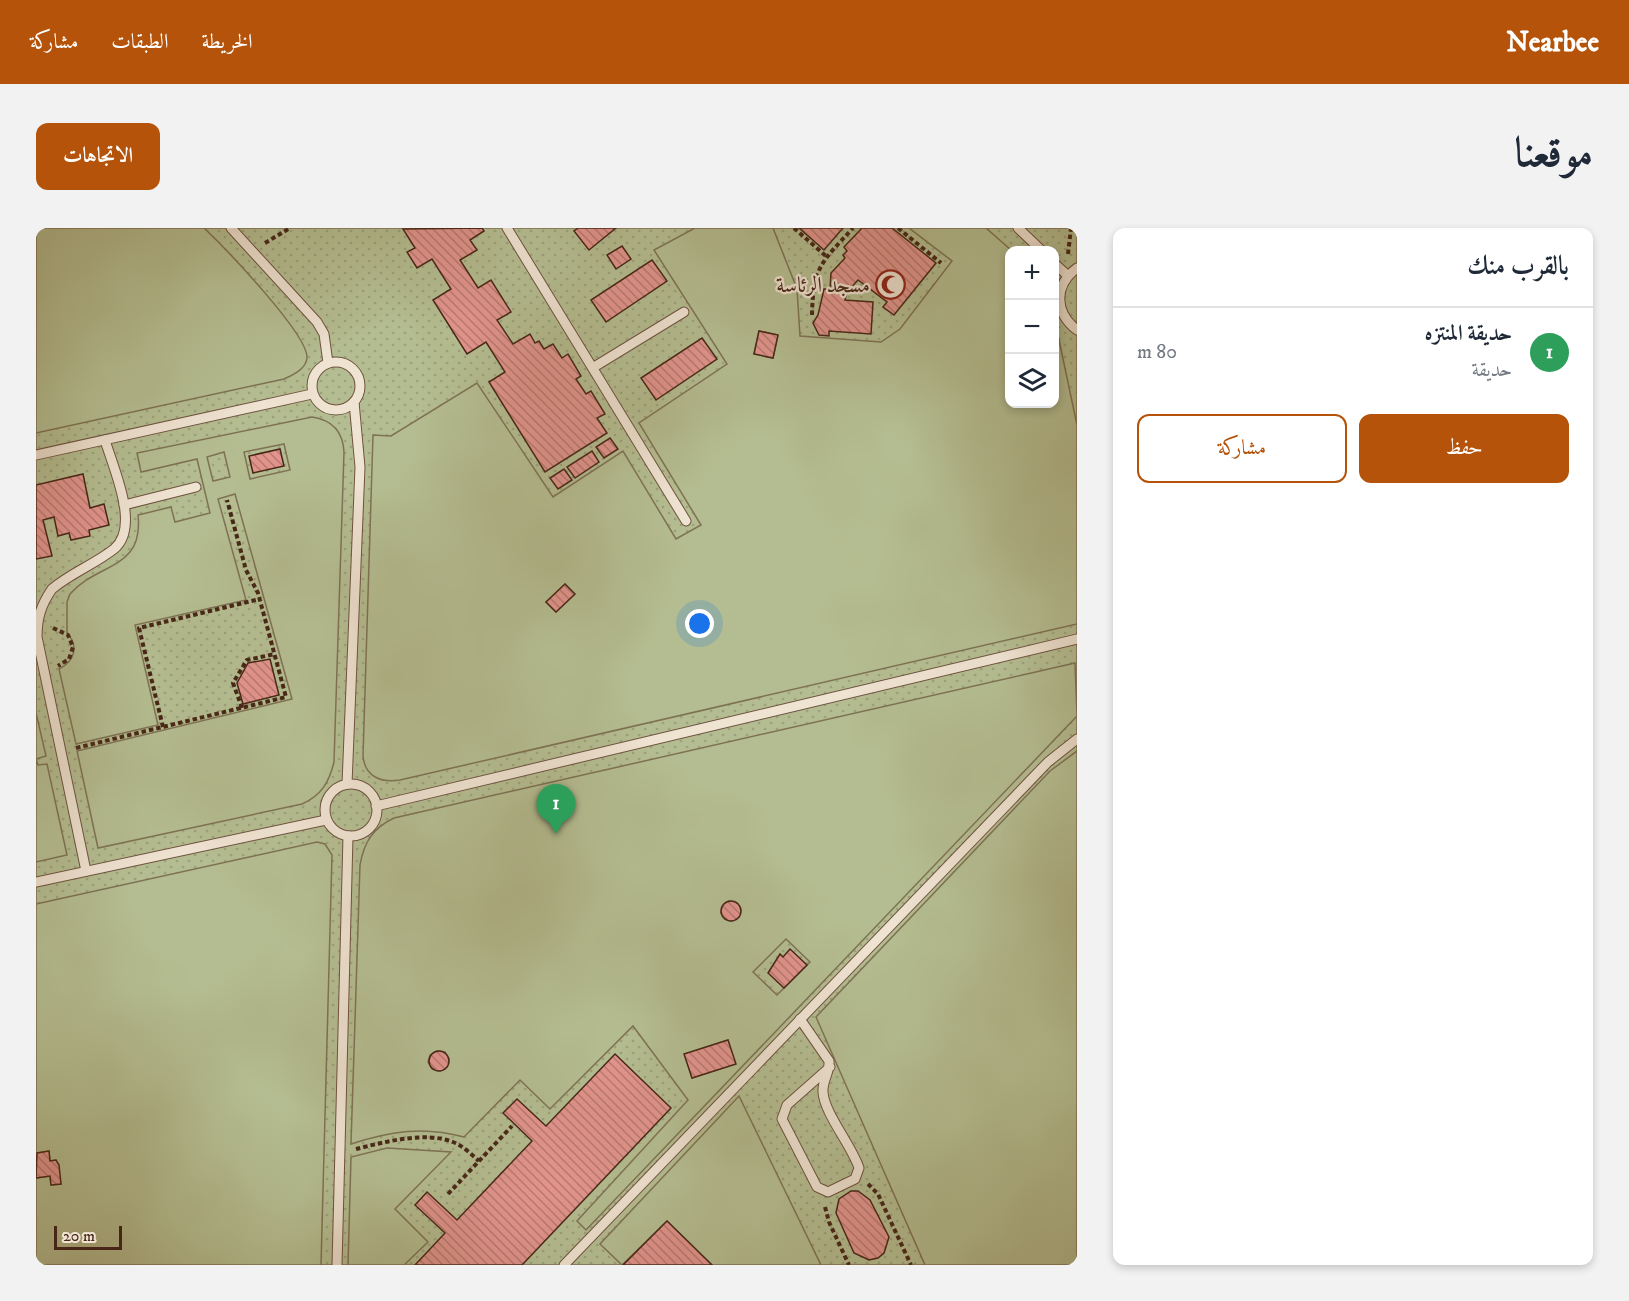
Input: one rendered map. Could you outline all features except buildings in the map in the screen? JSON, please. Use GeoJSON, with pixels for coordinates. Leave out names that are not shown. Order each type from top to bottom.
{"type":"FeatureCollection","features":[{"type":"Feature","properties":{"kind":"lane"},"geometry":{"type":"LineString","coordinates":[[231,228],[317,322],[324,334],[328,363]]}},
{"type":"Feature","properties":{"kind":"lane"},"geometry":{"type":"LineString","coordinates":[[507,228],[686,521]]}},
{"type":"Feature","properties":{"kind":"lane"},"geometry":{"type":"LineString","coordinates":[[1018,228],[1037,246]]}},
{"type":"Feature","properties":{"kind":"lane"},"geometry":{"type":"LineString","coordinates":[[1059,268],[1067,275]]}},
{"type":"Feature","properties":{"kind":"lane"},"geometry":{"type":"LineString","coordinates":[[1077,268],[1067,275],[1059,290],[1059,307],[1066,322],[1077,330]]}},
{"type":"Feature","properties":{"kind":"lane"},"geometry":{"type":"LineString","coordinates":[[594,367],[684,312]]}},
{"type":"Feature","properties":{"kind":"lane"},"geometry":{"type":"LineString","coordinates":[[347,784],[360,467],[354,402],[360,385],[353,369],[337,362],[328,363],[314,375],[312,394],[323,407],[340,410],[354,402]]}},
{"type":"Feature","properties":{"kind":"lane"},"geometry":{"type":"LineString","coordinates":[[36,455],[312,394]]}},
{"type":"Feature","properties":{"kind":"lane"},"geometry":{"type":"LineString","coordinates":[[86,871],[45,673],[37,622],[45,599],[52,590],[116,547],[126,530],[124,505],[105,440]]}},
{"type":"Feature","properties":{"kind":"lane"},"geometry":{"type":"LineString","coordinates":[[124,505],[196,487]]}},
{"type":"Feature","properties":{"kind":"lane"},"geometry":{"type":"LineString","coordinates":[[376,806],[1077,639]]}},
{"type":"Feature","properties":{"kind":"lane"},"geometry":{"type":"LineString","coordinates":[[564,1265],[1048,762],[1077,739]]}},
{"type":"Feature","properties":{"kind":"lane"},"geometry":{"type":"LineString","coordinates":[[347,784],[355,784],[369,791],[376,806],[375,822],[370,828],[363,833],[348,836],[334,831],[326,820],[324,810],[330,793],[347,784]]}},
{"type":"Feature","properties":{"kind":"lane"},"geometry":{"type":"LineString","coordinates":[[36,882],[326,820]]}},
{"type":"Feature","properties":{"kind":"lane"},"geometry":{"type":"LineString","coordinates":[[337,1265],[348,836]]}},
{"type":"Feature","properties":{"kind":"lane"},"geometry":{"type":"LineString","coordinates":[[800,1019],[827,1055],[830,1067],[823,1085],[824,1099],[858,1164],[857,1176],[825,1192],[817,1186],[782,1119],[787,1105],[830,1067]]}},
{"type":"Feature","properties":{"kind":"path"},"geometry":{"type":"LineString","coordinates":[[252,251],[290,228]]}},
{"type":"Feature","properties":{"kind":"path"},"geometry":{"type":"LineString","coordinates":[[794,228],[827,257]]}},
{"type":"Feature","properties":{"kind":"path"},"geometry":{"type":"LineString","coordinates":[[813,315],[815,275],[827,257],[853,228]]}},
{"type":"Feature","properties":{"kind":"path"},"geometry":{"type":"LineString","coordinates":[[898,228],[941,263]]}},
{"type":"Feature","properties":{"kind":"path"},"geometry":{"type":"LineString","coordinates":[[1067,275],[1071,228]]}},
{"type":"Feature","properties":{"kind":"path"},"geometry":{"type":"LineString","coordinates":[[61,752],[286,697],[260,599],[246,570],[227,500]]}},
{"type":"Feature","properties":{"kind":"path"},"geometry":{"type":"LineString","coordinates":[[163,727],[139,628],[260,599]]}},
{"type":"Feature","properties":{"kind":"path"},"geometry":{"type":"LineString","coordinates":[[37,622],[64,632],[73,647],[66,663],[45,673]]}},
{"type":"Feature","properties":{"kind":"path"},"geometry":{"type":"LineString","coordinates":[[242,708],[233,683],[247,660],[275,654]]}},
{"type":"Feature","properties":{"kind":"path"},"geometry":{"type":"LineString","coordinates":[[448,1194],[512,1126]]}},
{"type":"Feature","properties":{"kind":"path"},"geometry":{"type":"LineString","coordinates":[[340,1155],[393,1141],[432,1139],[452,1142],[479,1161]]}},
{"type":"Feature","properties":{"kind":"path"},"geometry":{"type":"LineString","coordinates":[[857,1176],[879,1194],[911,1265]]}},
{"type":"Feature","properties":{"kind":"path"},"geometry":{"type":"LineString","coordinates":[[825,1192],[824,1202],[829,1222],[849,1265]]}},
{"type":"Feature","properties":{"kind":"green space"},"geometry":{"type":"Polygon","coordinates":[[[36,228],[1077,228],[1077,1265],[36,1265],[36,228]]]}},
{"type":"Feature","properties":{"kind":"green space"},"geometry":{"type":"Polygon","coordinates":[[[36,228],[204,228],[280,312],[304,347],[306,362],[298,371],[284,379],[36,433],[36,228]]]}},
{"type":"Feature","properties":{"kind":"green space"},"geometry":{"type":"Polygon","coordinates":[[[695,228],[773,228],[797,289],[800,336],[881,342],[900,329],[952,261],[909,228],[986,228],[1006,246],[1005,408],[1059,408],[1059,340],[1077,425],[1077,624],[400,780],[380,779],[371,774],[364,763],[363,756],[373,435],[391,436],[477,383],[553,497],[623,451],[676,539],[701,525],[639,423],[727,364],[654,250],[695,228]],[[759,331],[754,354],[773,358],[778,335],[759,331]],[[565,584],[546,602],[556,612],[574,595],[565,584]]]}},
{"type":"Feature","properties":{"kind":"green space"},"geometry":{"type":"Polygon","coordinates":[[[312,417],[331,424],[339,433],[344,452],[334,762],[324,787],[302,804],[98,848],[77,751],[292,699],[235,494],[218,499],[246,600],[135,625],[158,725],[76,744],[59,669],[72,658],[74,648],[67,633],[67,602],[70,594],[93,576],[127,556],[134,546],[138,533],[138,515],[171,507],[175,522],[210,513],[197,459],[141,472],[137,453],[312,417]],[[284,444],[244,452],[250,479],[290,470],[284,444]],[[224,452],[207,457],[213,481],[230,477],[224,452]]]}},
{"type":"Feature","properties":{"kind":"green space"},"geometry":{"type":"Polygon","coordinates":[[[1075,663],[1077,716],[586,1230],[577,1221],[688,1100],[633,1026],[550,1109],[520,1080],[464,1137],[421,1131],[394,1133],[351,1144],[360,865],[364,849],[375,831],[394,818],[1075,663]],[[729,901],[723,905],[721,913],[725,919],[732,921],[739,917],[741,910],[737,903],[729,901]],[[786,939],[753,972],[777,995],[810,962],[786,939]],[[728,1040],[685,1054],[692,1078],[735,1064],[728,1040]],[[437,1051],[430,1055],[428,1062],[432,1069],[440,1071],[447,1067],[449,1059],[445,1052],[437,1051]]]}},
{"type":"Feature","properties":{"kind":"green space"},"geometry":{"type":"Polygon","coordinates":[[[36,713],[46,756],[36,759],[36,713]]]}},
{"type":"Feature","properties":{"kind":"green space"},"geometry":{"type":"Polygon","coordinates":[[[1077,751],[1077,1265],[925,1265],[816,1017],[1050,771],[1077,751]]]}},
{"type":"Feature","properties":{"kind":"green space"},"geometry":{"type":"Polygon","coordinates":[[[36,759],[38,765],[47,764],[67,855],[36,862],[36,759]]]}},
{"type":"Feature","properties":{"kind":"green space"},"geometry":{"type":"Polygon","coordinates":[[[317,842],[325,844],[332,855],[321,1265],[36,1265],[36,1178],[50,1176],[51,1185],[61,1184],[56,1160],[50,1161],[49,1151],[38,1153],[39,1163],[36,1169],[36,904],[317,842]]]}},
{"type":"Feature","properties":{"kind":"green space"},"geometry":{"type":"Polygon","coordinates":[[[739,1096],[821,1265],[712,1265],[667,1221],[622,1265],[600,1244],[739,1096]]]}},
{"type":"Feature","properties":{"kind":"green space"},"geometry":{"type":"Polygon","coordinates":[[[387,1148],[451,1152],[395,1209],[428,1242],[404,1265],[348,1265],[351,1157],[387,1148]]]}},
{"type":"Feature","properties":{"kind":"place","name":"مسجد الرئاسة"},"geometry":{"type":"Point","coordinates":[891,284]}},
{"type":"Feature","properties":{"kind":"place","name":"حديقة المنتزه"},"geometry":{"type":"Point","coordinates":[556,834]}}]}
